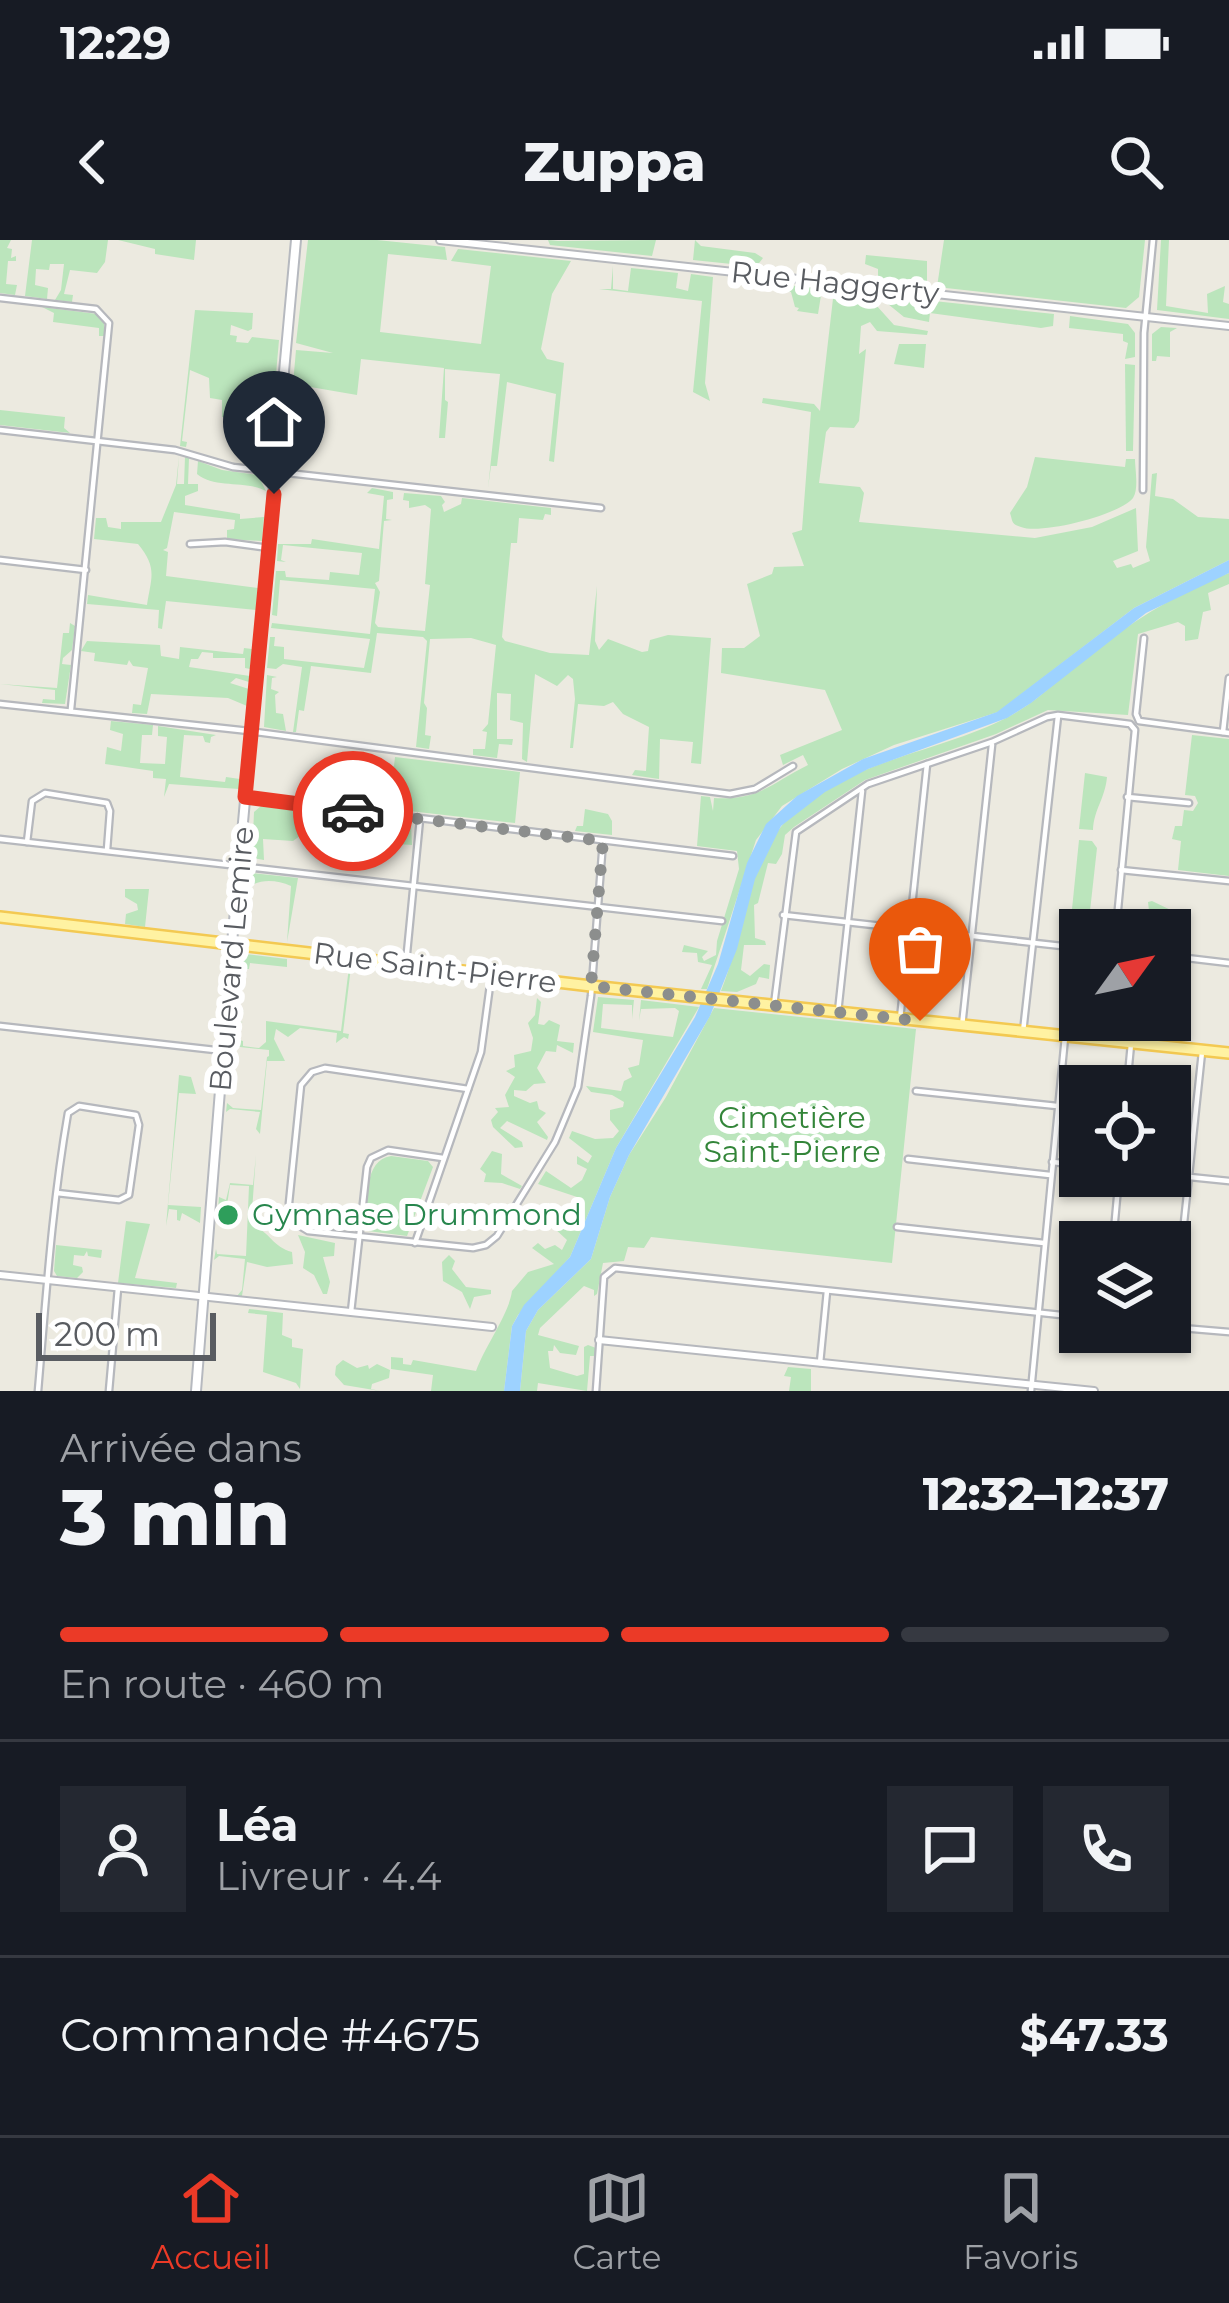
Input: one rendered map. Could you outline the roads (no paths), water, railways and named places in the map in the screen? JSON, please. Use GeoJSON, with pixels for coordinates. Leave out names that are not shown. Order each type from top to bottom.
{"type":"FeatureCollection","features":[{"type":"Feature","properties":{"kind":"main road","name":"Boulevard Lemire"},"geometry":{"type":"LineString","coordinates":[[196,1391],[296,240]]}},
{"type":"Feature","properties":{"kind":"main road","name":"Rue Saint-Pierre"},"geometry":{"type":"LineString","coordinates":[[0,917],[1059,1036]]}},
{"type":"Feature","properties":{"kind":"main road","name":"Rue Saint-Pierre"},"geometry":{"type":"LineString","coordinates":[[1103,1041],[1229,1054]]}},
{"type":"Feature","properties":{"kind":"street","name":"Rue Haggerty"},"geometry":{"type":"LineString","coordinates":[[440,240],[1229,326]]}},
{"type":"Feature","properties":{"kind":"street"},"geometry":{"type":"LineString","coordinates":[[1143,490],[1145,318],[1153,240]]}},
{"type":"Feature","properties":{"kind":"street"},"geometry":{"type":"LineString","coordinates":[[0,298],[96,309],[109,327],[70,711]]}},
{"type":"Feature","properties":{"kind":"street"},"geometry":{"type":"LineString","coordinates":[[0,430],[183,452],[225,465],[275,472],[601,508]]}},
{"type":"Feature","properties":{"kind":"street"},"geometry":{"type":"LineString","coordinates":[[190,544],[225,542],[269,548]]}},
{"type":"Feature","properties":{"kind":"street"},"geometry":{"type":"LineString","coordinates":[[0,560],[86,569]]}},
{"type":"Feature","properties":{"kind":"street"},"geometry":{"type":"LineString","coordinates":[[1144,638],[1138,721],[1226,732],[1229,678]]}},
{"type":"Feature","properties":{"kind":"street"},"geometry":{"type":"LineString","coordinates":[[0,704],[251,731],[730,794],[748,792],[793,766]]}},
{"type":"Feature","properties":{"kind":"street"},"geometry":{"type":"LineString","coordinates":[[1023,1032],[1058,715]]}},
{"type":"Feature","properties":{"kind":"street"},"geometry":{"type":"LineString","coordinates":[[774,1005],[794,835],[862,788],[1058,715],[1132,725],[1135,732],[1118,909]]}},
{"type":"Feature","properties":{"kind":"street"},"geometry":{"type":"LineString","coordinates":[[962,1025],[992,742]]}},
{"type":"Feature","properties":{"kind":"street"},"geometry":{"type":"LineString","coordinates":[[900,1019],[927,764]]}},
{"type":"Feature","properties":{"kind":"street"},"geometry":{"type":"LineString","coordinates":[[838,1012],[862,788]]}},
{"type":"Feature","properties":{"kind":"street"},"geometry":{"type":"LineString","coordinates":[[27,842],[32,801],[48,794],[106,803],[110,811],[107,850]]}},
{"type":"Feature","properties":{"kind":"street"},"geometry":{"type":"LineString","coordinates":[[245,797],[733,856]]}},
{"type":"Feature","properties":{"kind":"street"},"geometry":{"type":"LineString","coordinates":[[1127,797],[1189,803]]}},
{"type":"Feature","properties":{"kind":"street"},"geometry":{"type":"LineString","coordinates":[[406,964],[420,819]]}},
{"type":"Feature","properties":{"kind":"street"},"geometry":{"type":"LineString","coordinates":[[0,839],[722,921]]}},
{"type":"Feature","properties":{"kind":"street"},"geometry":{"type":"LineString","coordinates":[[467,1089],[325,1068],[308,1074],[300,1091],[289,1203],[293,1222],[308,1231],[478,1248],[497,1236],[571,1108],[580,1077],[603,841]]}},
{"type":"Feature","properties":{"kind":"street"},"geometry":{"type":"LineString","coordinates":[[1121,870],[1229,881]]}},
{"type":"Feature","properties":{"kind":"street"},"geometry":{"type":"LineString","coordinates":[[783,915],[1059,946]]}},
{"type":"Feature","properties":{"kind":"street"},"geometry":{"type":"LineString","coordinates":[[1191,958],[1229,963]]}},
{"type":"Feature","properties":{"kind":"street"},"geometry":{"type":"LineString","coordinates":[[415,1243],[483,1045],[491,975]]}},
{"type":"Feature","properties":{"kind":"street"},"geometry":{"type":"LineString","coordinates":[[0,1026],[224,1051]]}},
{"type":"Feature","properties":{"kind":"street"},"geometry":{"type":"LineString","coordinates":[[1031,1388],[1065,1041]]}},
{"type":"Feature","properties":{"kind":"street"},"geometry":{"type":"LineString","coordinates":[[1129,1065],[1132,1043]]}},
{"type":"Feature","properties":{"kind":"street"},"geometry":{"type":"LineString","coordinates":[[1191,1157],[1202,1050]]}},
{"type":"Feature","properties":{"kind":"street"},"geometry":{"type":"LineString","coordinates":[[916,1091],[1057,1106]]}},
{"type":"Feature","properties":{"kind":"street"},"geometry":{"type":"LineString","coordinates":[[38,1391],[47,1280],[57,1193],[69,1111],[79,1106],[136,1115],[139,1125],[129,1195],[119,1199],[57,1193]]}},
{"type":"Feature","properties":{"kind":"street"},"geometry":{"type":"LineString","coordinates":[[351,1312],[371,1158],[388,1150],[443,1158]]}},
{"type":"Feature","properties":{"kind":"street"},"geometry":{"type":"LineString","coordinates":[[908,1159],[1050,1175]]}},
{"type":"Feature","properties":{"kind":"street"},"geometry":{"type":"LineString","coordinates":[[1052,1162],[1059,1163]]}},
{"type":"Feature","properties":{"kind":"street"},"geometry":{"type":"LineString","coordinates":[[1191,1177],[1229,1181]]}},
{"type":"Feature","properties":{"kind":"street"},"geometry":{"type":"LineString","coordinates":[[897,1227],[1044,1243]]}},
{"type":"Feature","properties":{"kind":"street"},"geometry":{"type":"LineString","coordinates":[[596,1391],[604,1277],[612,1268],[1059,1315]]}},
{"type":"Feature","properties":{"kind":"street"},"geometry":{"type":"LineString","coordinates":[[0,1275],[491,1327]]}},
{"type":"Feature","properties":{"kind":"street"},"geometry":{"type":"LineString","coordinates":[[109,1391],[118,1288]]}},
{"type":"Feature","properties":{"kind":"street"},"geometry":{"type":"LineString","coordinates":[[820,1363],[827,1290]]}},
{"type":"Feature","properties":{"kind":"street"},"geometry":{"type":"LineString","coordinates":[[1191,1329],[1229,1332]]}},
{"type":"Feature","properties":{"kind":"street"},"geometry":{"type":"LineString","coordinates":[[599,1340],[1094,1391]]}},
{"type":"Feature","properties":{"kind":"water"},"geometry":{"type":"Polygon","coordinates":[[[1229,560],[1229,573],[1146,613],[1007,718],[868,769],[825,792],[781,826],[755,879],[737,949],[710,1016],[629,1155],[591,1259],[538,1310],[526,1331],[520,1391],[504,1391],[512,1326],[524,1305],[570,1257],[616,1148],[695,1017],[718,964],[747,863],[766,824],[797,796],[863,759],[997,712],[1134,608],[1229,560]]]}},
{"type":"Feature","properties":{"kind":"place","name":"Gymnase Drummond"},"geometry":{"type":"Point","coordinates":[228,1215]}},
{"type":"Feature","properties":{"kind":"park label","name":"Cimetière Saint-Pierre"},"geometry":{"type":"Point","coordinates":[792,1135]}}]}
